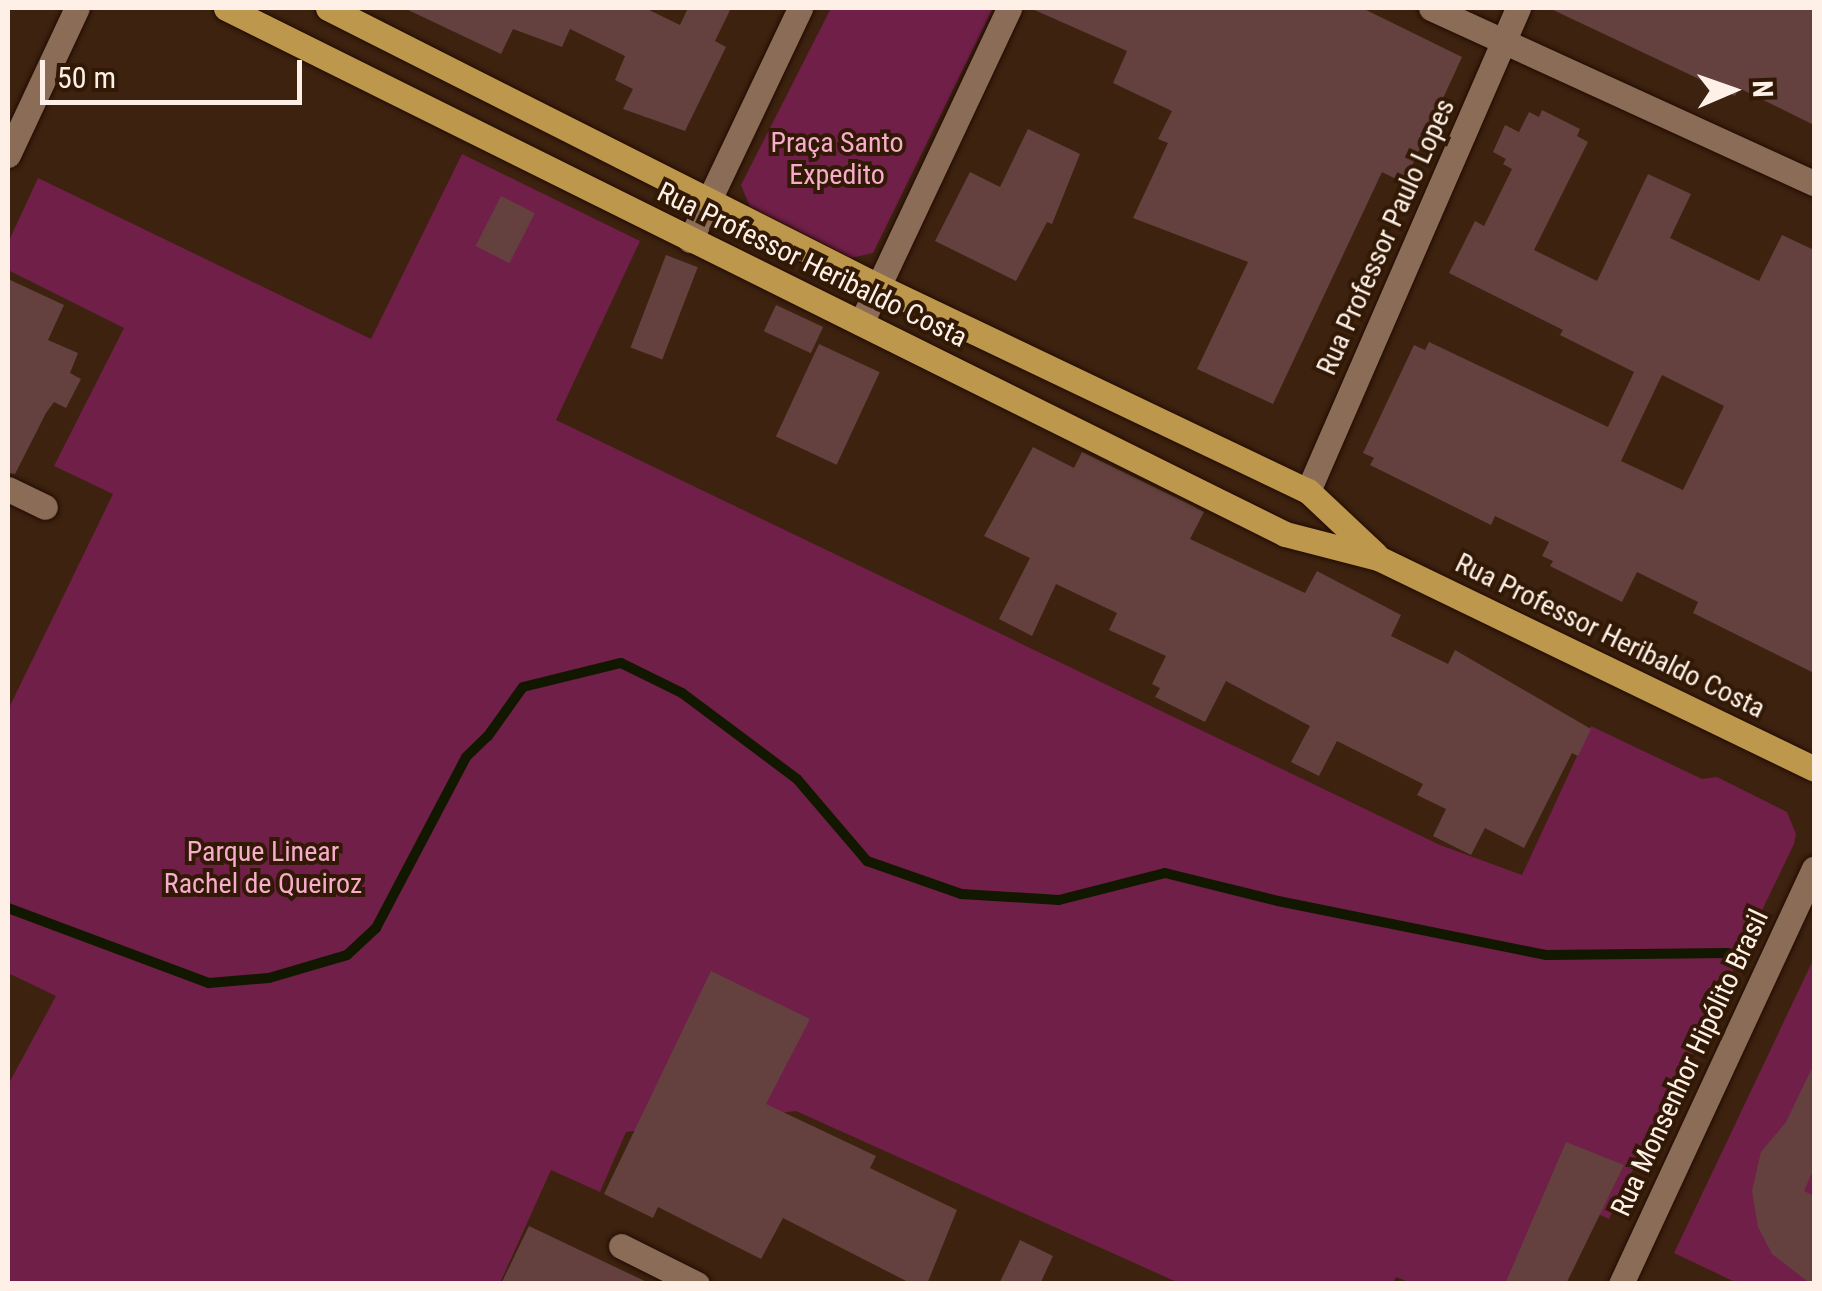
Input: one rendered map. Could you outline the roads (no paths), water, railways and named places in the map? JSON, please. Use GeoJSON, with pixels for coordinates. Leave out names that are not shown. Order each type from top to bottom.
{"type":"FeatureCollection","features":[{"type":"Feature","properties":{"kind":"main road","name":"Rua Professor Heribaldo Costa"},"geometry":{"type":"LineString","coordinates":[[226,8],[1285,534],[1378,558],[1814,770]]}},
{"type":"Feature","properties":{"kind":"main road","name":"Rua Professor Heribaldo Costa"},"geometry":{"type":"LineString","coordinates":[[328,8],[878,286],[1308,491],[1378,558]]}},
{"type":"Feature","properties":{"kind":"main road"},"geometry":{"type":"LineString","coordinates":[[342,65],[362,25]]}},
{"type":"Feature","properties":{"kind":"street"},"geometry":{"type":"LineString","coordinates":[[8,156],[78,8]]}},
{"type":"Feature","properties":{"kind":"street"},"geometry":{"type":"LineString","coordinates":[[690,240],[800,8]]}},
{"type":"Feature","properties":{"kind":"street"},"geometry":{"type":"LineString","coordinates":[[861,323],[1010,8]]}},
{"type":"Feature","properties":{"kind":"street"},"geometry":{"type":"LineString","coordinates":[[1431,8],[1814,183]]}},
{"type":"Feature","properties":{"kind":"street","name":"Rua Professor Paulo Lopes"},"geometry":{"type":"LineString","coordinates":[[1308,491],[1518,8]]}},
{"type":"Feature","properties":{"kind":"street"},"geometry":{"type":"LineString","coordinates":[[8,488],[45,507]]}},
{"type":"Feature","properties":{"kind":"street","name":"Rua Monsenhor Hipólito Brasil"},"geometry":{"type":"LineString","coordinates":[[1625,1282],[1814,868]]}},
{"type":"Feature","properties":{"kind":"street"},"geometry":{"type":"LineString","coordinates":[[622,1246],[697,1284]]}},
{"type":"Feature","properties":{"kind":"waterway"},"geometry":{"type":"LineString","coordinates":[[8,908],[209,983],[269,978],[347,955],[376,928],[466,757],[488,736],[523,687],[621,663],[682,693],[797,779],[867,861],[961,894],[1059,900],[1165,873],[1278,901],[1546,955],[1728,953]]}},
{"type":"Feature","properties":{"kind":"park label","name":"Praça Santo Expedito"},"geometry":{"type":"Point","coordinates":[837,159]}},
{"type":"Feature","properties":{"kind":"park label","name":"Parque Linear Rachel de Queiroz"},"geometry":{"type":"Point","coordinates":[263,868]}}]}
